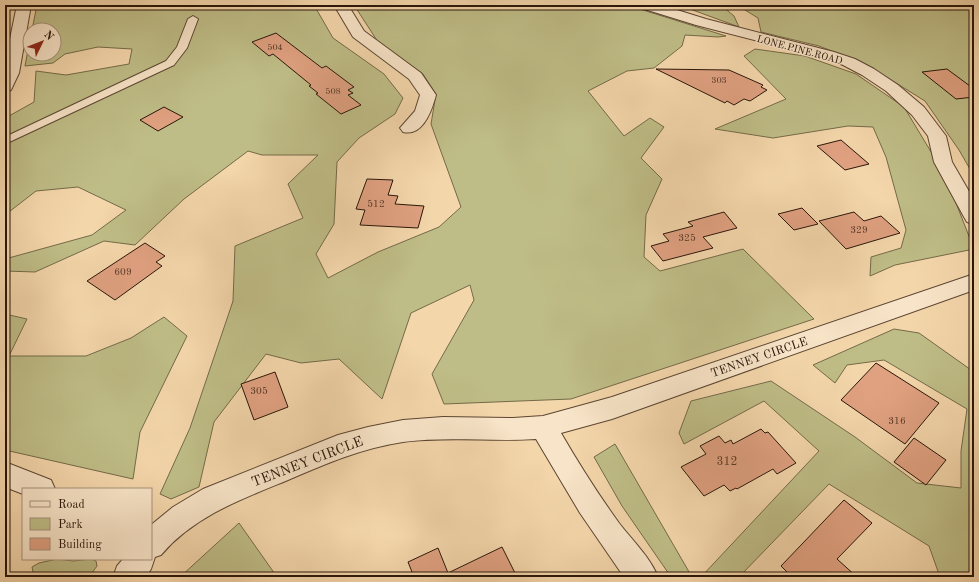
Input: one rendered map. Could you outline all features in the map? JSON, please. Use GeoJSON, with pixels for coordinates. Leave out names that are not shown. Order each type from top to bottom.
{"type":"FeatureCollection","features":[{"type":"Feature","properties":{"kind":"street"},"geometry":{"type":"LineString","coordinates":[[5,87],[11,73],[24,5]]}},
{"type":"Feature","properties":{"kind":"street"},"geometry":{"type":"LineString","coordinates":[[341,5],[358,34],[415,76],[428,95],[423,112],[409,128]]}},
{"type":"Feature","properties":{"kind":"street","name":"LONE PINE ROAD"},"geometry":{"type":"LineString","coordinates":[[646,5],[709,25],[829,55],[849,62],[868,72],[892,88],[918,110],[937,136],[943,162],[974,217]]}},
{"type":"Feature","properties":{"kind":"street","name":"TENNEY CIRCLE"},"geometry":{"type":"LineString","coordinates":[[152,542],[183,516],[213,498],[314,456],[368,438],[403,431],[443,428],[513,429],[543,427],[619,405],[974,282]]}},
{"type":"Feature","properties":{"kind":"street"},"geometry":{"type":"LineString","coordinates":[[543,427],[579,488],[630,562],[643,577]]}},
{"type":"Feature","properties":{"kind":"street"},"geometry":{"type":"LineString","coordinates":[[5,474],[39,488]]}},
{"type":"Feature","properties":{"kind":"street","name":"TENNEY CIRCLE"},"geometry":{"type":"LineString","coordinates":[[128,577],[139,560]]}},
{"type":"Feature","properties":{"kind":"lane"},"geometry":{"type":"LineString","coordinates":[[5,141],[170,63],[182,48],[193,19]]}},
{"type":"Feature","properties":{"kind":"green space"},"geometry":{"type":"Polygon","coordinates":[[[37,5],[314,5],[333,38],[384,74],[403,98],[395,114],[359,138],[337,162],[334,224],[316,254],[328,278],[378,252],[439,227],[461,207],[431,124],[436,94],[423,74],[378,42],[354,5],[627,5],[726,36],[685,35],[682,46],[654,68],[627,71],[588,91],[624,136],[650,118],[664,127],[641,158],[662,179],[646,215],[644,257],[660,271],[743,249],[814,319],[571,399],[444,404],[432,374],[474,300],[470,285],[411,313],[382,399],[339,359],[301,363],[266,354],[214,422],[199,487],[171,499],[160,494],[190,428],[233,301],[235,246],[303,218],[288,184],[318,155],[262,155],[248,151],[184,199],[135,245],[104,241],[35,272],[5,271],[5,259],[92,235],[126,210],[78,187],[36,191],[5,215],[5,120],[9,116],[34,102],[36,71],[66,75],[129,64],[132,49],[98,47],[65,54],[62,56],[62,22],[34,22],[37,5]]]}},
{"type":"Feature","properties":{"kind":"green space"},"geometry":{"type":"Polygon","coordinates":[[[679,5],[721,5],[734,16],[739,27],[679,5]]]}},
{"type":"Feature","properties":{"kind":"green space"},"geometry":{"type":"Polygon","coordinates":[[[737,5],[974,5],[974,176],[959,150],[925,101],[867,65],[819,46],[761,32],[758,18],[737,5]]]}},
{"type":"Feature","properties":{"kind":"green space"},"geometry":{"type":"Polygon","coordinates":[[[755,49],[805,56],[856,74],[904,107],[945,175],[974,249],[895,265],[870,276],[871,257],[901,248],[906,230],[886,157],[873,127],[848,126],[773,138],[715,129],[786,99],[744,56],[755,49]]]}},
{"type":"Feature","properties":{"kind":"green space"},"geometry":{"type":"Polygon","coordinates":[[[26,62],[54,62],[53,63],[25,66],[26,62]]]}},
{"type":"Feature","properties":{"kind":"green space"},"geometry":{"type":"Polygon","coordinates":[[[5,314],[27,319],[9,356],[86,356],[131,338],[164,317],[187,336],[140,432],[133,479],[5,450],[5,314]]]}},
{"type":"Feature","properties":{"kind":"green space"},"geometry":{"type":"Polygon","coordinates":[[[894,329],[919,333],[974,372],[974,577],[940,577],[929,546],[829,484],[739,577],[701,577],[819,451],[764,401],[684,444],[679,433],[691,401],[771,381],[855,437],[917,483],[961,488],[961,451],[967,409],[884,360],[847,365],[835,383],[813,365],[894,329]]]}},
{"type":"Feature","properties":{"kind":"green space"},"geometry":{"type":"Polygon","coordinates":[[[615,444],[692,577],[671,577],[622,506],[594,457],[615,444]]]}},
{"type":"Feature","properties":{"kind":"green space"},"geometry":{"type":"Polygon","coordinates":[[[239,523],[277,577],[180,577],[239,523]]]}},
{"type":"Feature","properties":{"kind":"green space"},"geometry":{"type":"Polygon","coordinates":[[[52,560],[94,560],[96,561],[97,566],[89,577],[34,577],[32,567],[39,563],[52,560]]]}},
{"type":"Feature","properties":{"kind":"building"},"geometry":{"type":"Polygon","coordinates":[[[276,33],[322,68],[326,66],[354,87],[348,90],[353,93],[348,95],[361,105],[341,114],[316,94],[318,93],[309,86],[311,85],[273,54],[269,56],[252,42],[276,33]]]}},
{"type":"Feature","properties":{"kind":"building"},"geometry":{"type":"Polygon","coordinates":[[[656,69],[729,70],[763,85],[761,87],[767,90],[750,101],[744,99],[734,105],[727,101],[725,103],[656,69]]]}},
{"type":"Feature","properties":{"kind":"building"},"geometry":{"type":"Polygon","coordinates":[[[947,69],[974,89],[974,97],[956,99],[922,72],[947,69]]]}},
{"type":"Feature","properties":{"kind":"building"},"geometry":{"type":"Polygon","coordinates":[[[164,107],[183,117],[158,131],[140,120],[164,107]]]}},
{"type":"Feature","properties":{"kind":"building"},"geometry":{"type":"Polygon","coordinates":[[[841,140],[869,164],[845,170],[817,146],[841,140]]]}},
{"type":"Feature","properties":{"kind":"building"},"geometry":{"type":"Polygon","coordinates":[[[367,179],[393,180],[388,195],[398,196],[395,204],[424,206],[418,228],[360,225],[365,210],[356,209],[367,179]]]}},
{"type":"Feature","properties":{"kind":"building"},"geometry":{"type":"Polygon","coordinates":[[[802,208],[818,224],[794,230],[778,214],[802,208]]]}},
{"type":"Feature","properties":{"kind":"building"},"geometry":{"type":"Polygon","coordinates":[[[724,212],[737,228],[703,237],[713,248],[663,261],[651,246],[669,241],[663,234],[693,226],[688,222],[724,212]]]}},
{"type":"Feature","properties":{"kind":"building"},"geometry":{"type":"Polygon","coordinates":[[[854,212],[864,221],[881,216],[900,233],[846,249],[819,221],[854,212]]]}},
{"type":"Feature","properties":{"kind":"building"},"geometry":{"type":"Polygon","coordinates":[[[145,243],[165,256],[156,262],[162,266],[115,300],[87,281],[145,243]]]}},
{"type":"Feature","properties":{"kind":"building"},"geometry":{"type":"Polygon","coordinates":[[[876,363],[939,403],[905,444],[841,400],[876,363]]]}},
{"type":"Feature","properties":{"kind":"building"},"geometry":{"type":"Polygon","coordinates":[[[275,372],[288,407],[254,420],[241,384],[275,372]]]}},
{"type":"Feature","properties":{"kind":"building"},"geometry":{"type":"Polygon","coordinates":[[[761,429],[765,433],[768,432],[796,463],[777,474],[773,469],[737,489],[736,488],[730,491],[724,485],[704,496],[681,467],[706,454],[700,446],[719,436],[725,443],[731,440],[733,444],[761,429]]]}},
{"type":"Feature","properties":{"kind":"building"},"geometry":{"type":"Polygon","coordinates":[[[914,438],[946,460],[926,485],[894,462],[914,438]]]}},
{"type":"Feature","properties":{"kind":"building"},"geometry":{"type":"Polygon","coordinates":[[[844,500],[872,523],[837,559],[857,577],[792,577],[781,566],[844,500]]]}},
{"type":"Feature","properties":{"kind":"building"},"geometry":{"type":"Polygon","coordinates":[[[502,547],[517,577],[414,577],[408,562],[438,548],[448,573],[502,547]]]}}]}
